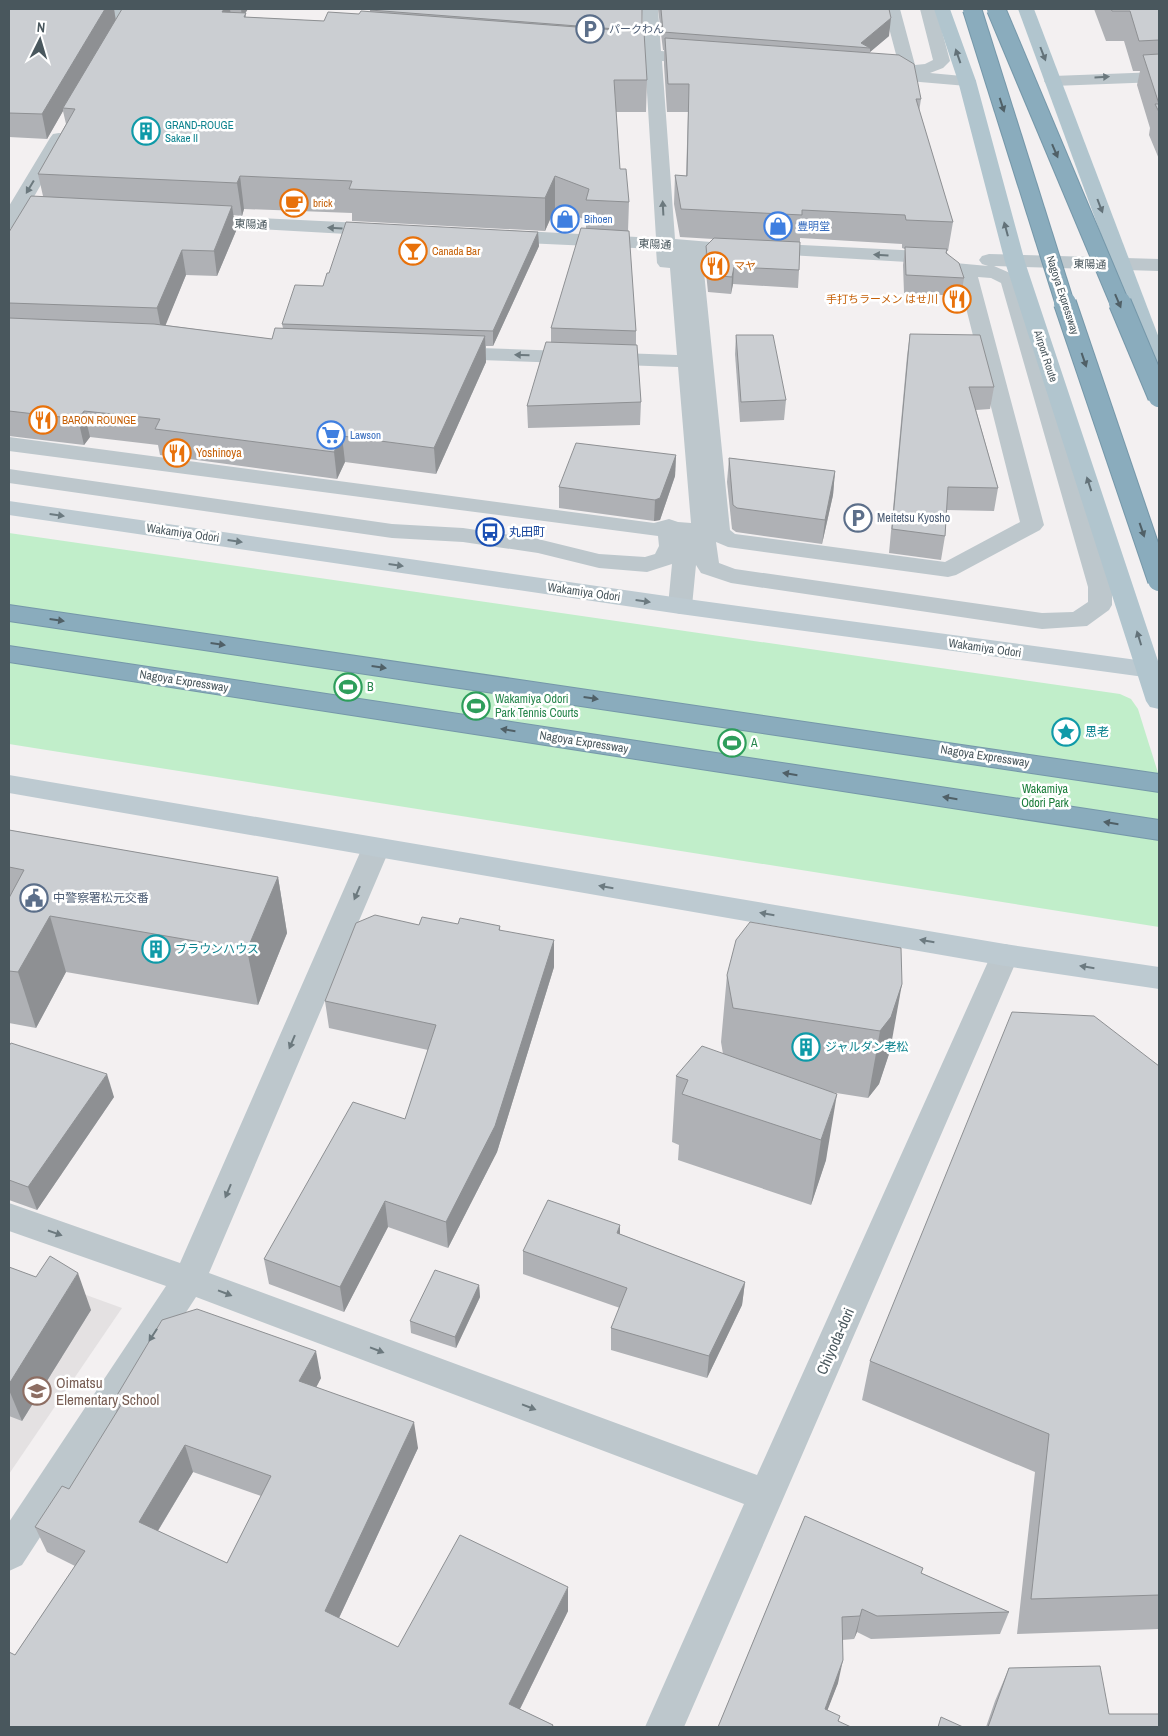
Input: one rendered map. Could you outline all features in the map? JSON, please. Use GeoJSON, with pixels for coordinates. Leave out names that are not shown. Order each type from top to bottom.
{"type":"FeatureCollection","features":[{"type":"Feature","properties":{"kind":"highway","name":"Nagoya Expressway"},"geometry":{"type":"LineString","coordinates":[[972,9],[1064,300],[1159,580]]}},
{"type":"Feature","properties":{"kind":"highway"},"geometry":{"type":"LineString","coordinates":[[996,9],[1159,396]]}},
{"type":"Feature","properties":{"kind":"highway","name":"Nagoya Expressway"},"geometry":{"type":"LineString","coordinates":[[9,613],[1159,783]]}},
{"type":"Feature","properties":{"kind":"highway","name":"Nagoya Expressway"},"geometry":{"type":"LineString","coordinates":[[9,654],[1159,830]]}},
{"type":"Feature","properties":{"kind":"main road","name":"Airport Route"},"geometry":{"type":"LineString","coordinates":[[942,9],[967,81],[1015,262],[1154,670],[1159,701]]}},
{"type":"Feature","properties":{"kind":"main road"},"geometry":{"type":"LineString","coordinates":[[1026,9],[1159,365]]}},
{"type":"Feature","properties":{"kind":"street"},"geometry":{"type":"LineString","coordinates":[[35,9],[132,12],[171,19]]}},
{"type":"Feature","properties":{"kind":"street"},"geometry":{"type":"LineString","coordinates":[[650,9],[672,252],[706,561],[709,568],[731,576],[1042,621],[1078,620],[1100,606],[1100,587],[1010,280],[985,270],[955,269],[968,277],[1032,525],[948,570],[728,540],[719,532],[692,260],[703,254],[684,255],[672,252]]}},
{"type":"Feature","properties":{"kind":"street"},"geometry":{"type":"LineString","coordinates":[[892,9],[907,64],[893,69],[918,70],[928,69],[942,60],[928,9]]}},
{"type":"Feature","properties":{"kind":"street"},"geometry":{"type":"LineString","coordinates":[[121,33],[132,12]]}},
{"type":"Feature","properties":{"kind":"street"},"geometry":{"type":"LineString","coordinates":[[595,51],[723,61]]}},
{"type":"Feature","properties":{"kind":"street"},"geometry":{"type":"LineString","coordinates":[[861,72],[967,81]]}},
{"type":"Feature","properties":{"kind":"street"},"geometry":{"type":"LineString","coordinates":[[1053,81],[1159,76]]}},
{"type":"Feature","properties":{"kind":"street"},"geometry":{"type":"LineString","coordinates":[[11,216],[66,127]]}},
{"type":"Feature","properties":{"kind":"street"},"geometry":{"type":"LineString","coordinates":[[11,216],[74,215]]}},
{"type":"Feature","properties":{"kind":"street","name":"東陽通"},"geometry":{"type":"LineString","coordinates":[[183,220],[402,231]]}},
{"type":"Feature","properties":{"kind":"street","name":"東陽通"},"geometry":{"type":"LineString","coordinates":[[488,236],[672,252],[732,247],[1015,262],[1159,265]]}},
{"type":"Feature","properties":{"kind":"street"},"geometry":{"type":"LineString","coordinates":[[672,252],[685,554],[680,606]]}},
{"type":"Feature","properties":{"kind":"street"},"geometry":{"type":"LineString","coordinates":[[428,352],[676,361]]}},
{"type":"Feature","properties":{"kind":"street"},"geometry":{"type":"LineString","coordinates":[[9,444],[646,529],[655,530],[668,526],[671,546],[664,559],[647,565],[599,562],[519,543],[463,535],[392,532],[9,476]]}},
{"type":"Feature","properties":{"kind":"street","name":"Wakamiya Odori"},"geometry":{"type":"LineString","coordinates":[[9,508],[680,606],[1154,670]]}},
{"type":"Feature","properties":{"kind":"street"},"geometry":{"type":"LineString","coordinates":[[9,784],[376,848],[1005,954],[1159,978]]}},
{"type":"Feature","properties":{"kind":"street"},"geometry":{"type":"LineString","coordinates":[[9,1553],[189,1280],[376,848]]}},
{"type":"Feature","properties":{"kind":"street","name":"Chiyoda-dori"},"geometry":{"type":"LineString","coordinates":[[664,1727],[1005,954]]}},
{"type":"Feature","properties":{"kind":"street"},"geometry":{"type":"LineString","coordinates":[[9,1217],[189,1280],[767,1496]]}},
{"type":"Feature","properties":{"kind":"shaded area","name":"Oimatsu Elementary School"},"geometry":{"type":"Polygon","coordinates":[[[9,1267],[122,1308],[9,1474],[9,1267]]]}},
{"type":"Feature","properties":{"kind":"green space","name":"Wakamiya Odori Park"},"geometry":{"type":"Polygon","coordinates":[[[9,533],[1120,694],[1131,699],[1138,709],[1159,776],[1159,927],[9,744],[9,533]]]}},
{"type":"Feature","properties":{"kind":"building"},"geometry":{"type":"Polygon","coordinates":[[[9,9],[105,9],[42,114],[9,113],[9,9]]]}},
{"type":"Feature","properties":{"kind":"building"},"geometry":{"type":"Polygon","coordinates":[[[122,9],[224,9],[222,12],[246,13],[244,17],[324,21],[328,12],[359,14],[361,11],[644,32],[647,80],[614,80],[620,169],[626,169],[629,202],[586,200],[589,189],[555,176],[545,198],[349,189],[352,181],[240,176],[237,183],[38,174],[75,109],[63,108],[122,9]]]}},
{"type":"Feature","properties":{"kind":"building"},"geometry":{"type":"Polygon","coordinates":[[[642,9],[642,31],[370,10],[642,9]]]}},
{"type":"Feature","properties":{"kind":"building"},"geometry":{"type":"Polygon","coordinates":[[[661,9],[889,9],[891,18],[861,43],[870,48],[663,32],[661,9]]]}},
{"type":"Feature","properties":{"kind":"building"},"geometry":{"type":"Polygon","coordinates":[[[1111,9],[1159,9],[1159,40],[1139,41],[1130,11],[1112,11],[1111,9]]]}},
{"type":"Feature","properties":{"kind":"building"},"geometry":{"type":"Polygon","coordinates":[[[665,38],[899,55],[914,64],[921,99],[916,99],[953,222],[906,220],[905,215],[802,210],[802,215],[681,209],[675,175],[687,176],[689,84],[668,84],[665,38]]]}},
{"type":"Feature","properties":{"kind":"building"},"geometry":{"type":"Polygon","coordinates":[[[1159,54],[1159,104],[1143,55],[1159,54]]]}},
{"type":"Feature","properties":{"kind":"building"},"geometry":{"type":"Polygon","coordinates":[[[1155,104],[1159,104],[1159,112],[1155,104]]]}},
{"type":"Feature","properties":{"kind":"building"},"geometry":{"type":"Polygon","coordinates":[[[31,196],[232,206],[214,251],[182,250],[157,308],[9,303],[9,232],[31,196]]]}},
{"type":"Feature","properties":{"kind":"building"},"geometry":{"type":"Polygon","coordinates":[[[346,222],[538,232],[493,331],[282,324],[295,285],[323,286],[346,222]]]}},
{"type":"Feature","properties":{"kind":"building"},"geometry":{"type":"Polygon","coordinates":[[[581,228],[629,231],[636,331],[551,328],[581,228]]]}},
{"type":"Feature","properties":{"kind":"building"},"geometry":{"type":"Polygon","coordinates":[[[714,238],[800,242],[799,270],[734,267],[732,277],[709,275],[706,246],[714,238]]]}},
{"type":"Feature","properties":{"kind":"building"},"geometry":{"type":"Polygon","coordinates":[[[905,247],[947,249],[946,253],[959,263],[964,278],[906,275],[905,247]]]}},
{"type":"Feature","properties":{"kind":"building"},"geometry":{"type":"Polygon","coordinates":[[[9,318],[154,324],[272,339],[275,328],[485,336],[434,448],[342,436],[334,452],[155,429],[160,419],[84,411],[78,419],[9,411],[9,318]]]}},
{"type":"Feature","properties":{"kind":"building"},"geometry":{"type":"Polygon","coordinates":[[[910,334],[980,335],[994,387],[969,387],[998,488],[948,487],[945,536],[892,529],[910,334]]]}},
{"type":"Feature","properties":{"kind":"building"},"geometry":{"type":"Polygon","coordinates":[[[736,335],[773,335],[786,400],[741,402],[736,335]]]}},
{"type":"Feature","properties":{"kind":"building"},"geometry":{"type":"Polygon","coordinates":[[[546,342],[637,345],[641,402],[527,406],[546,342]]]}},
{"type":"Feature","properties":{"kind":"building"},"geometry":{"type":"Polygon","coordinates":[[[576,443],[676,455],[660,498],[655,500],[559,487],[576,443]]]}},
{"type":"Feature","properties":{"kind":"building"},"geometry":{"type":"Polygon","coordinates":[[[729,458],[835,471],[825,520],[737,508],[733,505],[729,458]]]}},
{"type":"Feature","properties":{"kind":"building"},"geometry":{"type":"Polygon","coordinates":[[[9,830],[278,877],[247,950],[50,916],[18,972],[9,971],[9,898],[24,870],[9,867],[9,830]]]}},
{"type":"Feature","properties":{"kind":"building"},"geometry":{"type":"Polygon","coordinates":[[[375,915],[419,925],[422,917],[458,924],[460,918],[500,926],[499,930],[554,940],[495,1126],[446,1222],[385,1201],[340,1287],[264,1259],[353,1102],[405,1119],[436,1025],[325,1001],[356,923],[375,915]]]}},
{"type":"Feature","properties":{"kind":"building"},"geometry":{"type":"Polygon","coordinates":[[[750,922],[901,948],[902,984],[891,1017],[880,1031],[733,1008],[727,975],[736,940],[750,922]]]}},
{"type":"Feature","properties":{"kind":"building"},"geometry":{"type":"Polygon","coordinates":[[[1012,1012],[1094,1016],[1159,1066],[1159,1595],[1031,1599],[1049,1434],[870,1361],[1012,1012]]]}},
{"type":"Feature","properties":{"kind":"building"},"geometry":{"type":"Polygon","coordinates":[[[11,1043],[107,1074],[28,1187],[9,1180],[9,1046],[11,1043]]]}},
{"type":"Feature","properties":{"kind":"building"},"geometry":{"type":"Polygon","coordinates":[[[702,1046],[837,1094],[821,1140],[682,1094],[688,1080],[676,1076],[702,1046]]]}},
{"type":"Feature","properties":{"kind":"building"},"geometry":{"type":"Polygon","coordinates":[[[548,1200],[620,1225],[617,1233],[745,1282],[709,1356],[611,1328],[627,1288],[523,1251],[548,1200]]]}},
{"type":"Feature","properties":{"kind":"building"},"geometry":{"type":"Polygon","coordinates":[[[50,1256],[78,1273],[9,1384],[9,1267],[36,1277],[50,1256]]]}},
{"type":"Feature","properties":{"kind":"building"},"geometry":{"type":"Polygon","coordinates":[[[435,1270],[479,1285],[455,1337],[410,1321],[435,1270]]]}},
{"type":"Feature","properties":{"kind":"building"},"geometry":{"type":"Polygon","coordinates":[[[197,1309],[316,1351],[299,1381],[414,1422],[325,1611],[398,1647],[460,1535],[568,1587],[509,1704],[553,1725],[552,1727],[9,1727],[9,1652],[15,1655],[85,1551],[35,1527],[62,1486],[69,1489],[121,1405],[113,1402],[162,1320],[197,1309]],[[185,1445],[139,1522],[227,1563],[271,1476],[185,1445]]]}},
{"type":"Feature","properties":{"kind":"building"},"geometry":{"type":"Polygon","coordinates":[[[805,1516],[923,1568],[921,1573],[1009,1612],[877,1616],[862,1609],[860,1616],[842,1617],[843,1660],[825,1709],[840,1716],[838,1721],[851,1727],[718,1727],[805,1516]]]}},
{"type":"Feature","properties":{"kind":"building"},"geometry":{"type":"Polygon","coordinates":[[[1100,1666],[1109,1714],[1159,1714],[1159,1727],[988,1727],[1009,1668],[1100,1666]]]}},
{"type":"Feature","properties":{"kind":"building"},"geometry":{"type":"Polygon","coordinates":[[[941,1717],[963,1727],[938,1727],[941,1717]]]}},
{"type":"Feature","properties":{"kind":"place","name":"パークわん"},"geometry":{"type":"Point","coordinates":[590,29]}},
{"type":"Feature","properties":{"kind":"place","name":"GRAND-ROUGE Sakae II"},"geometry":{"type":"Point","coordinates":[146,131]}},
{"type":"Feature","properties":{"kind":"place","name":"brick"},"geometry":{"type":"Point","coordinates":[294,203]}},
{"type":"Feature","properties":{"kind":"place","name":"Bihoen"},"geometry":{"type":"Point","coordinates":[565,219]}},
{"type":"Feature","properties":{"kind":"place","name":"豊明堂"},"geometry":{"type":"Point","coordinates":[778,226]}},
{"type":"Feature","properties":{"kind":"place","name":"Canada Bar"},"geometry":{"type":"Point","coordinates":[413,251]}},
{"type":"Feature","properties":{"kind":"place","name":"マヤ"},"geometry":{"type":"Point","coordinates":[715,266]}},
{"type":"Feature","properties":{"kind":"place","name":"手打ちラーメン はせ川"},"geometry":{"type":"Point","coordinates":[957,299]}},
{"type":"Feature","properties":{"kind":"place","name":"BARON ROUNGE"},"geometry":{"type":"Point","coordinates":[43,420]}},
{"type":"Feature","properties":{"kind":"place","name":"Lawson"},"geometry":{"type":"Point","coordinates":[331,435]}},
{"type":"Feature","properties":{"kind":"place","name":"Yoshinoya"},"geometry":{"type":"Point","coordinates":[177,453]}},
{"type":"Feature","properties":{"kind":"place","name":"Meitetsu Kyosho"},"geometry":{"type":"Point","coordinates":[858,518]}},
{"type":"Feature","properties":{"kind":"place","name":"丸田町"},"geometry":{"type":"Point","coordinates":[490,532]}},
{"type":"Feature","properties":{"kind":"place","name":"B"},"geometry":{"type":"Point","coordinates":[348,687]}},
{"type":"Feature","properties":{"kind":"place","name":"Wakamiya Odori Park Tennis Courts"},"geometry":{"type":"Point","coordinates":[476,706]}},
{"type":"Feature","properties":{"kind":"place","name":"思老"},"geometry":{"type":"Point","coordinates":[1066,732]}},
{"type":"Feature","properties":{"kind":"place","name":"A"},"geometry":{"type":"Point","coordinates":[732,743]}},
{"type":"Feature","properties":{"kind":"place","name":"中警察署松元交番"},"geometry":{"type":"Point","coordinates":[34,898]}},
{"type":"Feature","properties":{"kind":"place","name":"ブラウンハウス"},"geometry":{"type":"Point","coordinates":[156,949]}},
{"type":"Feature","properties":{"kind":"place","name":"ジャルダン老松"},"geometry":{"type":"Point","coordinates":[806,1047]}},
{"type":"Feature","properties":{"kind":"place","name":"Oimatsu Elementary School"},"geometry":{"type":"Point","coordinates":[37,1391]}}]}
